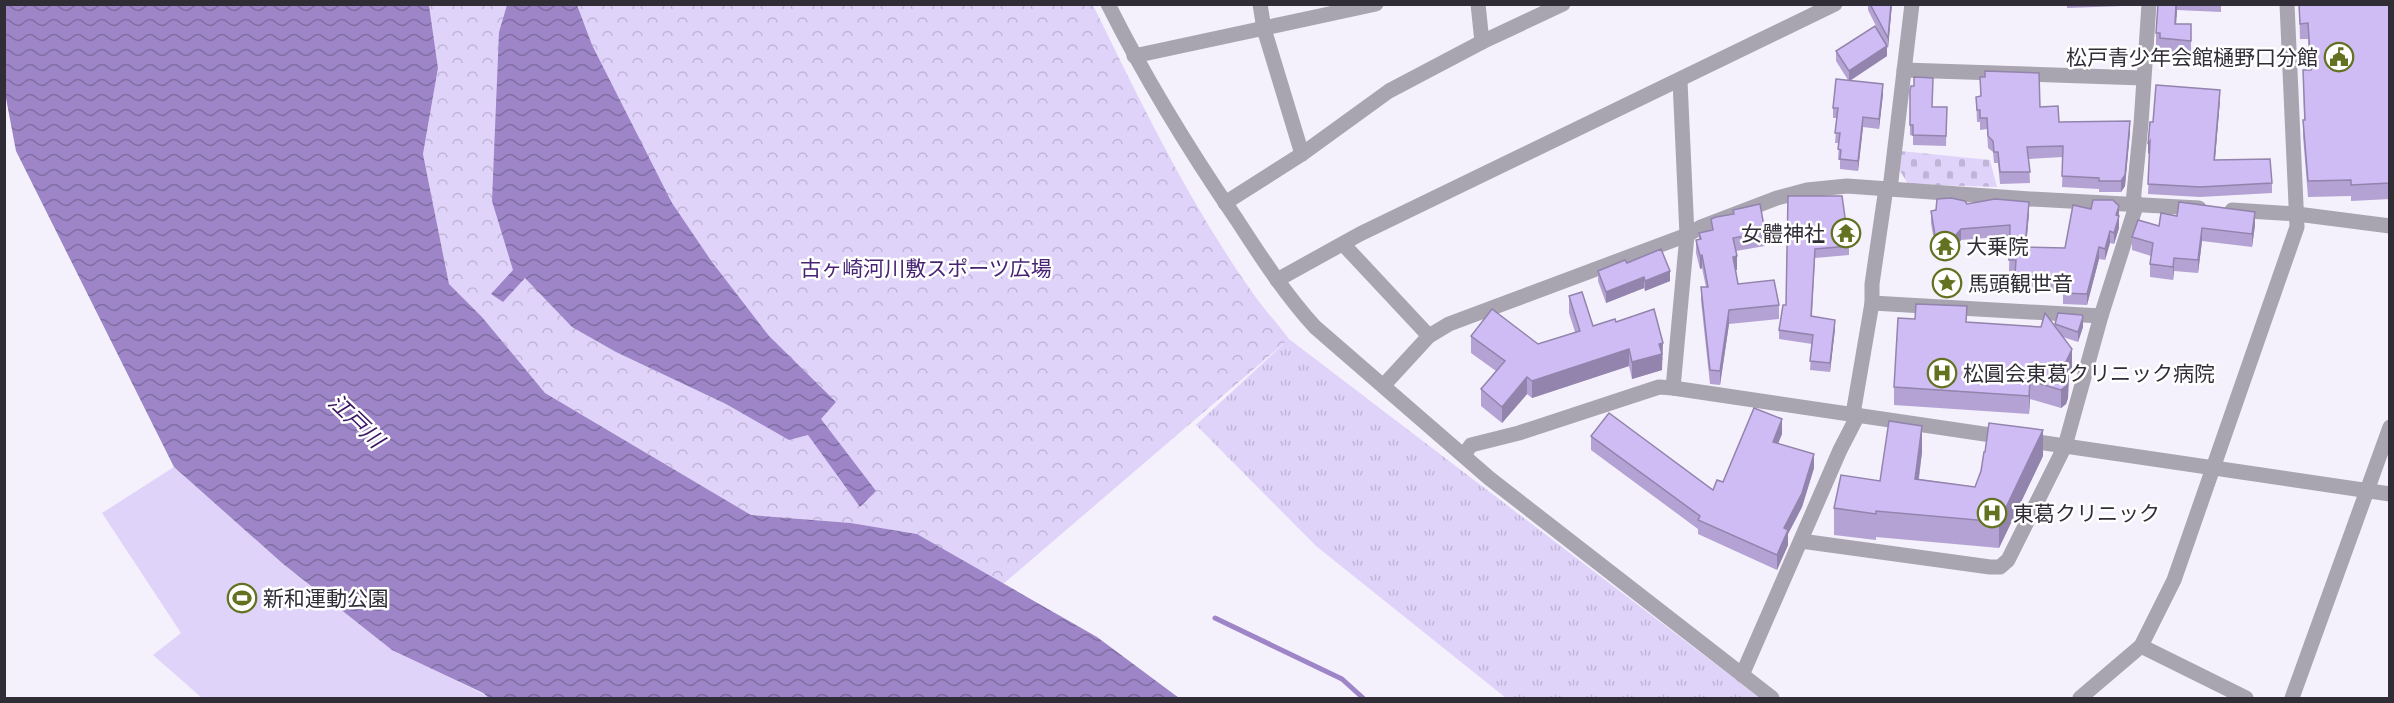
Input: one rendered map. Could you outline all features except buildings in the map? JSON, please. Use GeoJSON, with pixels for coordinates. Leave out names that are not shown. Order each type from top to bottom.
{"type":"FeatureCollection","features":[{"type":"Feature","properties":{"kind":"street"},"geometry":{"type":"LineString","coordinates":[[1108,4],[1134,56],[1189,149],[1293,303],[1315,327],[1464,455],[1772,699]]}},
{"type":"Feature","properties":{"kind":"street"},"geometry":{"type":"LineString","coordinates":[[1260,4],[1264,29],[1302,154]]}},
{"type":"Feature","properties":{"kind":"street"},"geometry":{"type":"LineString","coordinates":[[1134,56],[1376,4]]}},
{"type":"Feature","properties":{"kind":"street"},"geometry":{"type":"LineString","coordinates":[[1478,4],[1482,42]]}},
{"type":"Feature","properties":{"kind":"street"},"geometry":{"type":"LineString","coordinates":[[1225,203],[1302,154],[1389,91],[1482,42],[1563,4]]}},
{"type":"Feature","properties":{"kind":"street"},"geometry":{"type":"LineString","coordinates":[[1277,280],[1343,244],[1552,140],[1680,81],[1835,4]]}},
{"type":"Feature","properties":{"kind":"street"},"geometry":{"type":"LineString","coordinates":[[1742,675],[1855,414],[1912,4]]}},
{"type":"Feature","properties":{"kind":"street"},"geometry":{"type":"LineString","coordinates":[[1801,541],[1990,567],[2000,567],[2008,560],[2064,446],[2135,203],[2149,4]]}},
{"type":"Feature","properties":{"kind":"street"},"geometry":{"type":"LineString","coordinates":[[2080,699],[2141,646],[2156,621],[2174,580],[2297,227],[2287,4]]}},
{"type":"Feature","properties":{"kind":"street"},"geometry":{"type":"LineString","coordinates":[[1904,70],[2143,78]]}},
{"type":"Feature","properties":{"kind":"street"},"geometry":{"type":"LineString","coordinates":[[1673,388],[1687,235],[1680,81]]}},
{"type":"Feature","properties":{"kind":"street"},"geometry":{"type":"LineString","coordinates":[[1383,386],[1429,336],[1449,324],[1687,235],[1701,226],[1807,190],[1847,186],[2030,199],[2135,203],[2297,214],[2390,226]]}},
{"type":"Feature","properties":{"kind":"street"},"geometry":{"type":"LineString","coordinates":[[1343,244],[1429,336]]}},
{"type":"Feature","properties":{"kind":"street"},"geometry":{"type":"LineString","coordinates":[[1872,303],[2101,316]]}},
{"type":"Feature","properties":{"kind":"street"},"geometry":{"type":"LineString","coordinates":[[1464,455],[1471,445],[1519,433],[1659,387],[2390,494]]}},
{"type":"Feature","properties":{"kind":"street"},"geometry":{"type":"LineString","coordinates":[[2292,699],[2390,427]]}},
{"type":"Feature","properties":{"kind":"street"},"geometry":{"type":"LineString","coordinates":[[2141,646],[2246,699]]}},
{"type":"Feature","properties":{"kind":"green space","name":"古ヶ崎河川敷スポーツ広場"},"geometry":{"type":"Polygon","coordinates":[[[429,5],[1093,5],[1167,152],[1207,223],[1252,292],[1289,339],[1002,585],[917,534],[851,523],[751,515],[545,393],[482,317],[449,284],[423,154],[438,68],[429,5]]]}},
{"type":"Feature","properties":{"kind":"green space"},"geometry":{"type":"Polygon","coordinates":[[[1900,151],[1990,160],[1997,187],[1908,184],[1899,169],[1900,151]]]}},
{"type":"Feature","properties":{"kind":"green space"},"geometry":{"type":"Polygon","coordinates":[[[1289,339],[1760,698],[1506,698],[1316,546],[1196,425],[1289,339]]]}},
{"type":"Feature","properties":{"kind":"green space","name":"新和運動公園"},"geometry":{"type":"Polygon","coordinates":[[[174,467],[282,563],[392,649],[489,698],[202,698],[153,655],[181,633],[102,513],[174,467]]]}},
{"type":"Feature","properties":{"kind":"water","name":"江戸川"},"geometry":{"type":"Polygon","coordinates":[[[4,5],[429,5],[438,68],[423,154],[449,284],[482,317],[545,393],[751,515],[851,523],[917,534],[1097,637],[1179,698],[489,698],[483,693],[392,650],[282,563],[174,467],[16,151],[5,93],[4,5]]]}},
{"type":"Feature","properties":{"kind":"water"},"geometry":{"type":"Polygon","coordinates":[[[507,5],[577,5],[592,45],[672,203],[712,262],[769,336],[836,402],[821,419],[876,491],[860,507],[808,435],[789,440],[726,404],[616,352],[572,327],[525,278],[503,302],[491,294],[513,270],[492,201],[499,32],[507,5]]]}},
{"type":"Feature","properties":{"kind":"waterway"},"geometry":{"type":"LineString","coordinates":[[1215,618],[1342,679],[1363,698]]}},
{"type":"Feature","properties":{"kind":"place","name":"松戸青少年会館樋野口分館"},"geometry":{"type":"Point","coordinates":[2339,57]}},
{"type":"Feature","properties":{"kind":"place","name":"女體神社"},"geometry":{"type":"Point","coordinates":[1846,233]}},
{"type":"Feature","properties":{"kind":"place","name":"大乗院"},"geometry":{"type":"Point","coordinates":[1945,246]}},
{"type":"Feature","properties":{"kind":"place","name":"馬頭観世音"},"geometry":{"type":"Point","coordinates":[1947,283]}},
{"type":"Feature","properties":{"kind":"place","name":"松圓会東葛クリニック病院"},"geometry":{"type":"Point","coordinates":[1942,373]}},
{"type":"Feature","properties":{"kind":"place","name":"東葛クリニック"},"geometry":{"type":"Point","coordinates":[1992,513]}},
{"type":"Feature","properties":{"kind":"place","name":"新和運動公園"},"geometry":{"type":"Point","coordinates":[242,598]}}]}
